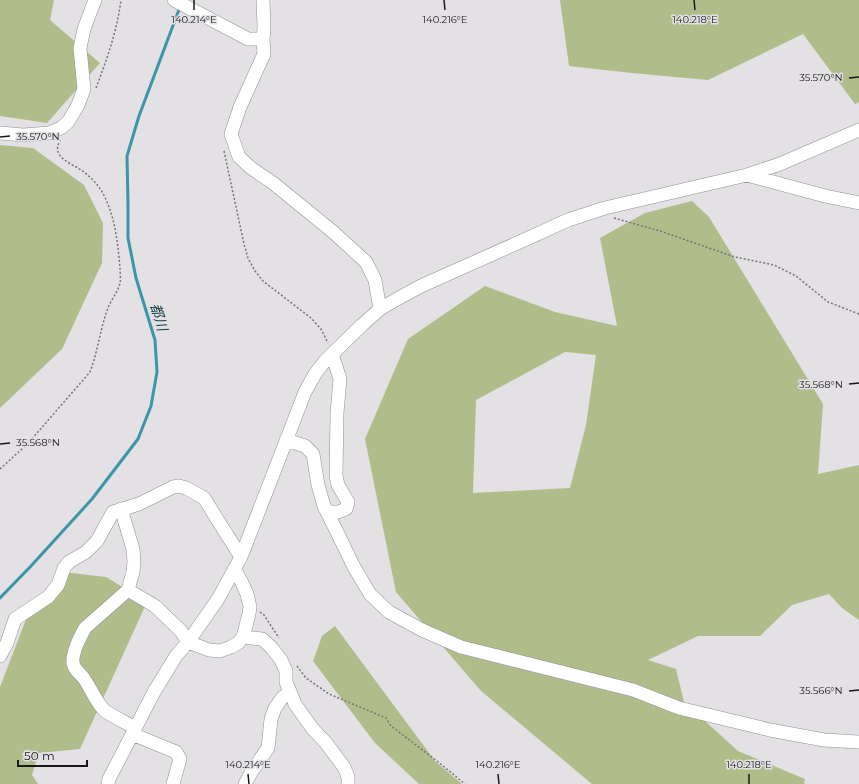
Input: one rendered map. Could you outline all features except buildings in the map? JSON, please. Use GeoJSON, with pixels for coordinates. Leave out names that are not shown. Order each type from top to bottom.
{"type":"FeatureCollection","features":[{"type":"Feature","properties":{"kind":"street"},"geometry":{"type":"LineString","coordinates":[[0,134],[23,135],[49,133],[61,128],[68,122],[78,105],[84,89],[80,48],[84,29],[95,0]]}},
{"type":"Feature","properties":{"kind":"street"},"geometry":{"type":"LineString","coordinates":[[263,0],[264,54],[240,107],[231,134],[239,158],[332,231],[366,262],[374,280],[380,309]]}},
{"type":"Feature","properties":{"kind":"street"},"geometry":{"type":"LineString","coordinates":[[179,3],[248,38],[263,39]]}},
{"type":"Feature","properties":{"kind":"street"},"geometry":{"type":"LineString","coordinates":[[108,784],[109,779],[161,680],[176,656],[188,642],[218,599],[242,557],[243,550],[305,392],[315,374],[332,354],[380,309],[420,286],[568,220],[605,208],[747,174],[780,164],[859,130]]}},
{"type":"Feature","properties":{"kind":"street"},"geometry":{"type":"LineString","coordinates":[[747,174],[825,196],[859,203]]}},
{"type":"Feature","properties":{"kind":"street"},"geometry":{"type":"LineString","coordinates":[[327,512],[338,512],[346,509],[348,502],[338,485],[336,476],[336,413],[340,379],[332,354]]}},
{"type":"Feature","properties":{"kind":"street"},"geometry":{"type":"LineString","coordinates":[[286,440],[305,446],[313,454],[318,485],[324,506],[354,567],[370,594],[388,612],[422,630],[461,647],[633,690],[679,708],[770,730],[824,740],[859,742]]}},
{"type":"Feature","properties":{"kind":"street"},"geometry":{"type":"LineString","coordinates":[[0,656],[7,643],[15,619],[48,597],[58,585],[64,568],[69,562],[86,552],[98,541],[113,512],[139,504],[174,487],[179,486],[186,488],[204,498],[216,519],[242,557]]}},
{"type":"Feature","properties":{"kind":"street"},"geometry":{"type":"LineString","coordinates":[[121,509],[133,549],[133,572],[128,590],[85,628],[80,636],[73,658],[73,665],[84,678],[105,710],[134,731],[176,752],[180,759],[173,784]]}},
{"type":"Feature","properties":{"kind":"street"},"geometry":{"type":"LineString","coordinates":[[128,590],[155,606],[181,631],[188,642],[209,650],[220,651],[238,643],[243,637],[249,614],[250,607],[247,594],[234,569]]}},
{"type":"Feature","properties":{"kind":"street"},"geometry":{"type":"LineString","coordinates":[[243,637],[262,639],[271,647],[281,660],[286,671],[286,682],[295,704],[312,728],[326,743],[344,767],[348,777],[348,784]]}},
{"type":"Feature","properties":{"kind":"street"},"geometry":{"type":"LineString","coordinates":[[245,784],[268,748],[271,719],[275,708],[290,692]]}},
{"type":"Feature","properties":{"kind":"path"},"geometry":{"type":"LineString","coordinates":[[95,90],[114,37],[121,0]]}},
{"type":"Feature","properties":{"kind":"path"},"geometry":{"type":"LineString","coordinates":[[0,469],[23,448],[90,372],[108,308],[120,283],[119,250],[108,203],[94,180],[81,169],[67,162],[60,156],[57,146],[64,136]]}},
{"type":"Feature","properties":{"kind":"path"},"geometry":{"type":"LineString","coordinates":[[224,148],[248,258],[255,271],[263,281],[311,318],[321,329],[332,354]]}},
{"type":"Feature","properties":{"kind":"path"},"geometry":{"type":"LineString","coordinates":[[613,218],[660,231],[735,257],[774,265],[796,276],[828,302],[859,314]]}},
{"type":"Feature","properties":{"kind":"path"},"geometry":{"type":"LineString","coordinates":[[250,607],[264,615],[279,639]]}},
{"type":"Feature","properties":{"kind":"path"},"geometry":{"type":"LineString","coordinates":[[294,664],[306,678],[329,694],[386,718],[391,726],[465,784]]}},
{"type":"Feature","properties":{"kind":"green space"},"geometry":{"type":"Polygon","coordinates":[[[0,0],[54,0],[50,20],[100,63],[47,123],[0,116],[0,0]]]}},
{"type":"Feature","properties":{"kind":"green space"},"geometry":{"type":"Polygon","coordinates":[[[560,0],[859,0],[859,102],[855,104],[803,34],[708,80],[569,66],[560,0]]]}},
{"type":"Feature","properties":{"kind":"green space"},"geometry":{"type":"Polygon","coordinates":[[[0,145],[33,148],[84,185],[103,223],[102,263],[62,349],[0,408],[0,145]]]}},
{"type":"Feature","properties":{"kind":"green space"},"geometry":{"type":"Polygon","coordinates":[[[692,201],[709,217],[823,404],[818,474],[859,465],[859,620],[842,608],[829,594],[792,605],[760,636],[698,636],[648,660],[676,669],[684,702],[738,751],[805,779],[804,784],[592,784],[481,691],[396,592],[365,439],[408,339],[485,286],[555,312],[617,326],[600,238],[645,213],[692,201]],[[565,352],[476,400],[473,493],[570,488],[586,425],[596,355],[565,352]]]}},
{"type":"Feature","properties":{"kind":"green space"},"geometry":{"type":"Polygon","coordinates":[[[63,572],[106,577],[147,602],[80,749],[39,753],[32,775],[38,784],[0,784],[0,687],[28,614],[63,572]]]}},
{"type":"Feature","properties":{"kind":"green space"},"geometry":{"type":"Polygon","coordinates":[[[335,626],[435,761],[462,784],[419,784],[375,743],[313,661],[322,636],[335,626]]]}},
{"type":"Feature","properties":{"kind":"waterway","name":"都川"},"geometry":{"type":"LineString","coordinates":[[0,598],[92,499],[138,439],[151,406],[157,372],[155,340],[136,278],[128,238],[127,156],[139,116],[180,7]]}}]}
